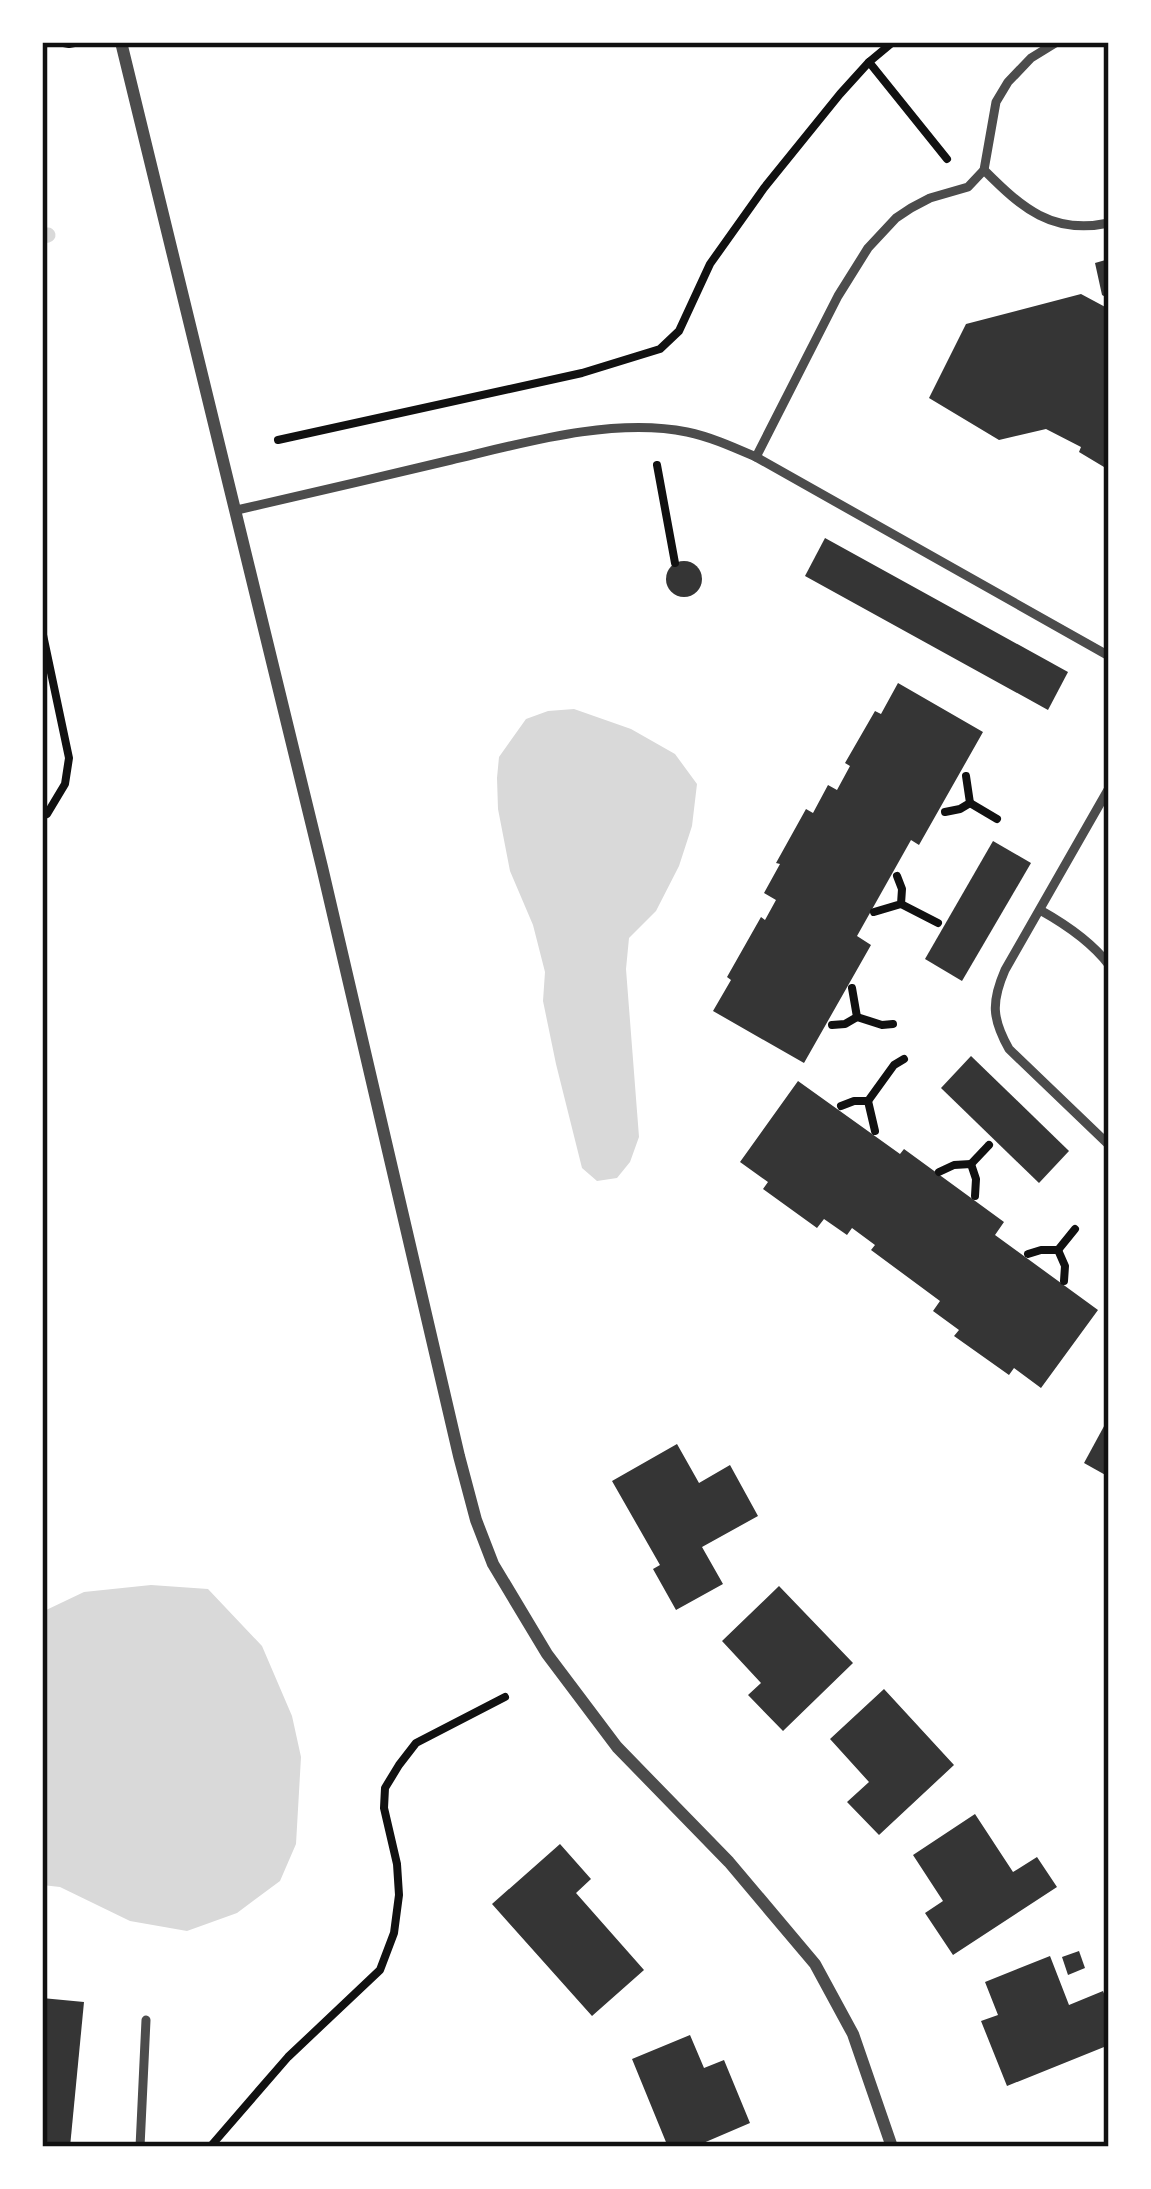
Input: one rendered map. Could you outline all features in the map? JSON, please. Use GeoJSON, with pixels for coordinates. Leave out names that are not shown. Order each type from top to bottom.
{"type":"FeatureCollection","features":[{"type":"Feature","properties":{"kind":"street"},"geometry":{"type":"LineString","coordinates":[[121,42],[476,1520],[493,1564],[547,1654],[617,1747],[729,1862],[815,1964],[853,2034],[892,2147]]}},
{"type":"Feature","properties":{"kind":"lane"},"geometry":{"type":"LineString","coordinates":[[756,457],[838,296],[868,248],[896,218],[930,198],[968,187],[984,170],[996,102],[1031,58],[1057,42]]}},
{"type":"Feature","properties":{"kind":"lane"},"geometry":{"type":"LineString","coordinates":[[984,170],[1036,216],[1067,225],[1109,223]]}},
{"type":"Feature","properties":{"kind":"lane"},"geometry":{"type":"LineString","coordinates":[[237,510],[524,443],[608,430],[685,431],[756,457],[1109,656]]}},
{"type":"Feature","properties":{"kind":"lane"},"geometry":{"type":"LineString","coordinates":[[1109,788],[996,990],[994,1012],[1009,1049],[1109,1145]]}},
{"type":"Feature","properties":{"kind":"lane"},"geometry":{"type":"LineString","coordinates":[[1040,910],[1064,924],[1109,965]]}},
{"type":"Feature","properties":{"kind":"lane"},"geometry":{"type":"LineString","coordinates":[[140,2147],[146,2020]]}},
{"type":"Feature","properties":{"kind":"path"},"geometry":{"type":"LineString","coordinates":[[42,44],[80,42]]}},
{"type":"Feature","properties":{"kind":"path"},"geometry":{"type":"LineString","coordinates":[[278,440],[581,373],[660,349],[680,332],[710,264],[740,219],[803,138],[869,62],[893,42]]}},
{"type":"Feature","properties":{"kind":"path"},"geometry":{"type":"LineString","coordinates":[[869,62],[947,159]]}},
{"type":"Feature","properties":{"kind":"path"},"geometry":{"type":"LineString","coordinates":[[657,465],[675,562]]}},
{"type":"Feature","properties":{"kind":"path"},"geometry":{"type":"LineString","coordinates":[[42,630],[69,758],[65,784],[42,816]]}},
{"type":"Feature","properties":{"kind":"path"},"geometry":{"type":"LineString","coordinates":[[966,776],[970,803]]}},
{"type":"Feature","properties":{"kind":"path"},"geometry":{"type":"LineString","coordinates":[[945,812],[970,803]]}},
{"type":"Feature","properties":{"kind":"path"},"geometry":{"type":"LineString","coordinates":[[970,803],[998,819]]}},
{"type":"Feature","properties":{"kind":"path"},"geometry":{"type":"LineString","coordinates":[[896,876],[902,889],[901,904]]}},
{"type":"Feature","properties":{"kind":"path"},"geometry":{"type":"LineString","coordinates":[[874,912],[901,904],[938,923]]}},
{"type":"Feature","properties":{"kind":"path"},"geometry":{"type":"LineString","coordinates":[[852,988],[856,1017]]}},
{"type":"Feature","properties":{"kind":"path"},"geometry":{"type":"LineString","coordinates":[[832,1025],[856,1017],[892,1024]]}},
{"type":"Feature","properties":{"kind":"path"},"geometry":{"type":"LineString","coordinates":[[874,1131],[868,1101],[894,1065],[904,1059]]}},
{"type":"Feature","properties":{"kind":"path"},"geometry":{"type":"LineString","coordinates":[[841,1106],[868,1101]]}},
{"type":"Feature","properties":{"kind":"path"},"geometry":{"type":"LineString","coordinates":[[939,1172],[970,1164],[989,1144]]}},
{"type":"Feature","properties":{"kind":"path"},"geometry":{"type":"LineString","coordinates":[[970,1164],[976,1179],[975,1196]]}},
{"type":"Feature","properties":{"kind":"path"},"geometry":{"type":"LineString","coordinates":[[1058,1250],[1076,1228]]}},
{"type":"Feature","properties":{"kind":"path"},"geometry":{"type":"LineString","coordinates":[[1028,1255],[1058,1250]]}},
{"type":"Feature","properties":{"kind":"path"},"geometry":{"type":"LineString","coordinates":[[1058,1250],[1065,1266],[1064,1281]]}},
{"type":"Feature","properties":{"kind":"path"},"geometry":{"type":"LineString","coordinates":[[210,2147],[289,2057],[380,1970],[394,1933],[399,1895],[398,1864],[384,1808],[385,1788],[399,1765],[416,1743],[506,1697]]}},
{"type":"Feature","properties":{"kind":"shaded area"},"geometry":{"type":"Polygon","coordinates":[[[574,709],[631,729],[675,754],[697,784],[692,826],[679,866],[656,911],[629,938],[626,969],[639,1137],[630,1162],[617,1178],[597,1181],[582,1168],[543,1001],[545,972],[533,925],[510,871],[498,809],[499,757],[526,719],[574,709]]]}},
{"type":"Feature","properties":{"kind":"shaded area"},"geometry":{"type":"Polygon","coordinates":[[[151,1585],[208,1589],[262,1646],[292,1716],[301,1757],[296,1844],[280,1881],[237,1913],[187,1931],[130,1921],[60,1887],[42,1885],[42,1612],[84,1592],[151,1585]]]}},
{"type":"Feature","properties":{"kind":"building"},"geometry":{"type":"Polygon","coordinates":[[[1109,259],[1109,299],[1102,295],[1095,263],[1109,259]]]}},
{"type":"Feature","properties":{"kind":"building"},"geometry":{"type":"Polygon","coordinates":[[[1081,294],[1109,309],[1109,470],[1079,452],[1081,447],[1046,429],[999,440],[929,398],[966,324],[1081,294]]]}},
{"type":"Feature","properties":{"kind":"building"},"geometry":{"type":"Polygon","coordinates":[[[825,538],[1068,672],[1048,710],[805,576],[825,538]]]}},
{"type":"Feature","properties":{"kind":"building"},"geometry":{"type":"Polygon","coordinates":[[[684,561],[697,566],[702,579],[697,592],[684,597],[671,592],[666,579],[671,566],[684,561]]]}},
{"type":"Feature","properties":{"kind":"building"},"geometry":{"type":"Polygon","coordinates":[[[898,683],[983,732],[919,845],[911,840],[857,936],[871,945],[804,1063],[713,1011],[761,917],[765,920],[776,900],[764,893],[806,809],[813,813],[828,785],[837,790],[850,766],[845,763],[875,711],[881,714],[898,683]]]}},
{"type":"Feature","properties":{"kind":"building"},"geometry":{"type":"Polygon","coordinates":[[[993,841],[1031,863],[962,981],[925,959],[993,841]]]}},
{"type":"Feature","properties":{"kind":"building"},"geometry":{"type":"Polygon","coordinates":[[[971,1056],[1069,1151],[1039,1183],[941,1088],[971,1056]]]}},
{"type":"Feature","properties":{"kind":"building"},"geometry":{"type":"Polygon","coordinates":[[[798,1081],[900,1154],[904,1149],[1004,1222],[995,1235],[1098,1310],[1041,1388],[1014,1368],[1009,1375],[954,1336],[959,1330],[933,1311],[940,1301],[871,1250],[875,1245],[852,1228],[847,1235],[824,1219],[817,1228],[763,1189],[768,1182],[740,1162],[798,1081]]]}},
{"type":"Feature","properties":{"kind":"building"},"geometry":{"type":"Polygon","coordinates":[[[1109,1417],[1109,1477],[1084,1463],[1109,1417]]]}},
{"type":"Feature","properties":{"kind":"building"},"geometry":{"type":"Polygon","coordinates":[[[677,1444],[699,1483],[730,1465],[758,1516],[702,1547],[723,1584],[676,1610],[653,1569],[660,1565],[612,1481],[677,1444]]]}},
{"type":"Feature","properties":{"kind":"building"},"geometry":{"type":"Polygon","coordinates":[[[779,1586],[853,1663],[783,1731],[748,1695],[761,1683],[722,1641],[779,1586]]]}},
{"type":"Feature","properties":{"kind":"building"},"geometry":{"type":"Polygon","coordinates":[[[884,1689],[954,1765],[879,1835],[847,1802],[869,1782],[830,1739],[884,1689]]]}},
{"type":"Feature","properties":{"kind":"building"},"geometry":{"type":"Polygon","coordinates":[[[975,1814],[1013,1872],[1037,1857],[1057,1887],[953,1955],[925,1913],[943,1901],[913,1855],[975,1814]]]}},
{"type":"Feature","properties":{"kind":"building"},"geometry":{"type":"Polygon","coordinates":[[[560,1844],[591,1879],[576,1893],[644,1970],[592,2016],[492,1904],[560,1844]]]}},
{"type":"Feature","properties":{"kind":"building"},"geometry":{"type":"Polygon","coordinates":[[[1079,1951],[1085,1968],[1068,1975],[1062,1957],[1079,1951]]]}},
{"type":"Feature","properties":{"kind":"building"},"geometry":{"type":"Polygon","coordinates":[[[1050,1956],[1069,2005],[1103,1991],[1109,2006],[1109,2045],[1007,2086],[981,2021],[998,2015],[985,1982],[1050,1956]]]}},
{"type":"Feature","properties":{"kind":"building"},"geometry":{"type":"Polygon","coordinates":[[[42,1998],[84,2002],[70,2147],[42,2147],[42,1998]]]}},
{"type":"Feature","properties":{"kind":"building"},"geometry":{"type":"Polygon","coordinates":[[[690,2035],[704,2068],[724,2060],[750,2123],[694,2147],[668,2147],[632,2059],[690,2035]]]}},
{"type":"Feature","properties":{"kind":"waterway"},"geometry":{"type":"LineString","coordinates":[[42,236],[48,235]]}}]}
